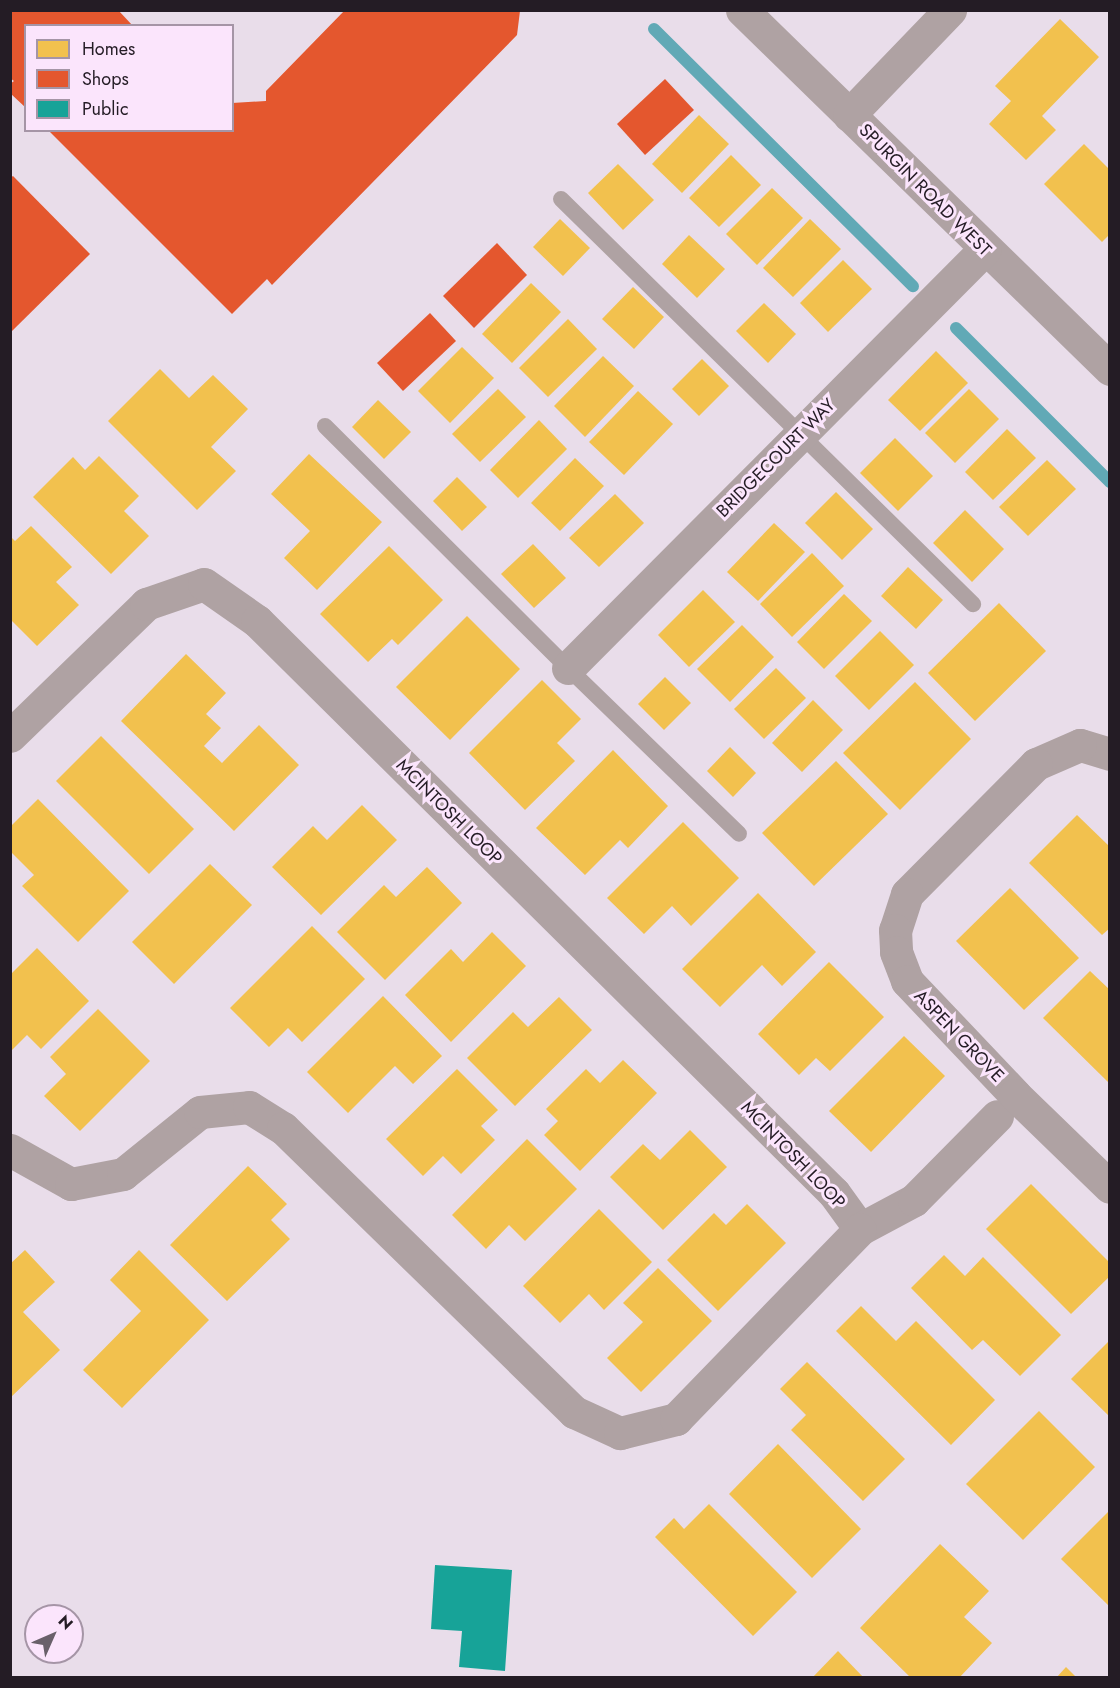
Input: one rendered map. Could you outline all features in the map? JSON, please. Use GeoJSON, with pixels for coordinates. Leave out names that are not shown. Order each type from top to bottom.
{"type":"FeatureCollection","features":[{"type":"Feature","properties":{"kind":"street","name":"SPURGIN ROAD WEST"},"geometry":{"type":"LineString","coordinates":[[742,10],[1110,369]]}},
{"type":"Feature","properties":{"kind":"street"},"geometry":{"type":"LineString","coordinates":[[849,115],[950,10]]}},
{"type":"Feature","properties":{"kind":"street","name":"BRIDGECOURT WAY"},"geometry":{"type":"LineString","coordinates":[[568,668],[985,249]]}},
{"type":"Feature","properties":{"kind":"street","name":"MCINTOSH LOOP"},"geometry":{"type":"LineString","coordinates":[[10,736],[146,604],[204,584],[257,621],[834,1193],[860,1229]]}},
{"type":"Feature","properties":{"kind":"street","name":"ASPEN GROVE"},"geometry":{"type":"LineString","coordinates":[[1110,754],[1080,746],[1036,764],[907,894],[895,930],[896,952],[907,981],[1015,1095],[1110,1186]]}},
{"type":"Feature","properties":{"kind":"street"},"geometry":{"type":"LineString","coordinates":[[10,1150],[71,1184],[123,1174],[200,1112],[249,1107],[283,1128],[574,1412],[620,1433],[676,1419],[860,1229],[914,1200],[998,1116]]}},
{"type":"Feature","properties":{"kind":"lane"},"geometry":{"type":"LineString","coordinates":[[561,199],[973,604]]}},
{"type":"Feature","properties":{"kind":"lane"},"geometry":{"type":"LineString","coordinates":[[325,426],[739,834]]}},
{"type":"Feature","properties":{"kind":"building: Homes"},"geometry":{"type":"Polygon","coordinates":[[[1060,19],[1099,57],[1042,116],[1056,130],[1026,160],[989,124],[1011,101],[995,86],[1060,19]]]}},
{"type":"Feature","properties":{"kind":"building: Homes"},"geometry":{"type":"Polygon","coordinates":[[[699,115],[729,144],[682,193],[652,164],[699,115]]]}},
{"type":"Feature","properties":{"kind":"building: Homes"},"geometry":{"type":"Polygon","coordinates":[[[1084,144],[1110,170],[1110,234],[1102,242],[1044,184],[1084,144]]]}},
{"type":"Feature","properties":{"kind":"building: Homes"},"geometry":{"type":"Polygon","coordinates":[[[731,155],[761,185],[719,227],[689,198],[731,155]]]}},
{"type":"Feature","properties":{"kind":"building: Homes"},"geometry":{"type":"Polygon","coordinates":[[[618,164],[654,200],[623,230],[588,193],[618,164]]]}},
{"type":"Feature","properties":{"kind":"building: Homes"},"geometry":{"type":"Polygon","coordinates":[[[772,188],[803,218],[757,265],[726,234],[772,188]]]}},
{"type":"Feature","properties":{"kind":"building: Homes"},"geometry":{"type":"Polygon","coordinates":[[[560,219],[590,248],[563,276],[533,247],[560,219]]]}},
{"type":"Feature","properties":{"kind":"building: Homes"},"geometry":{"type":"Polygon","coordinates":[[[810,219],[841,249],[793,297],[763,268],[810,219]]]}},
{"type":"Feature","properties":{"kind":"building: Homes"},"geometry":{"type":"Polygon","coordinates":[[[689,235],[725,269],[697,298],[662,264],[689,235]]]}},
{"type":"Feature","properties":{"kind":"building: Homes"},"geometry":{"type":"Polygon","coordinates":[[[843,260],[872,289],[828,332],[800,303],[843,260]]]}},
{"type":"Feature","properties":{"kind":"building: Homes"},"geometry":{"type":"Polygon","coordinates":[[[531,283],[561,312],[512,363],[482,334],[531,283]]]}},
{"type":"Feature","properties":{"kind":"building: Homes"},"geometry":{"type":"Polygon","coordinates":[[[633,287],[664,317],[634,349],[602,319],[633,287]]]}},
{"type":"Feature","properties":{"kind":"building: Homes"},"geometry":{"type":"Polygon","coordinates":[[[764,303],[796,334],[768,363],[736,331],[764,303]]]}},
{"type":"Feature","properties":{"kind":"building: Homes"},"geometry":{"type":"Polygon","coordinates":[[[568,319],[597,349],[548,397],[519,368],[568,319]]]}},
{"type":"Feature","properties":{"kind":"building: Homes"},"geometry":{"type":"Polygon","coordinates":[[[462,347],[494,378],[450,423],[418,391],[462,347]]]}},
{"type":"Feature","properties":{"kind":"building: Homes"},"geometry":{"type":"Polygon","coordinates":[[[936,351],[968,383],[920,431],[888,400],[936,351]]]}},
{"type":"Feature","properties":{"kind":"building: Homes"},"geometry":{"type":"Polygon","coordinates":[[[603,356],[634,386],[585,437],[554,406],[603,356]]]}},
{"type":"Feature","properties":{"kind":"building: Homes"},"geometry":{"type":"Polygon","coordinates":[[[702,359],[729,386],[699,416],[672,389],[702,359]]]}},
{"type":"Feature","properties":{"kind":"building: Homes"},"geometry":{"type":"Polygon","coordinates":[[[160,369],[189,398],[213,375],[248,409],[211,447],[236,471],[197,510],[108,421],[160,369]]]}},
{"type":"Feature","properties":{"kind":"building: Homes"},"geometry":{"type":"Polygon","coordinates":[[[498,389],[526,417],[480,462],[452,434],[498,389]]]}},
{"type":"Feature","properties":{"kind":"building: Homes"},"geometry":{"type":"Polygon","coordinates":[[[969,389],[999,419],[955,463],[925,433],[969,389]]]}},
{"type":"Feature","properties":{"kind":"building: Homes"},"geometry":{"type":"Polygon","coordinates":[[[638,391],[673,424],[624,475],[589,442],[638,391]]]}},
{"type":"Feature","properties":{"kind":"building: Homes"},"geometry":{"type":"Polygon","coordinates":[[[378,400],[411,432],[384,459],[352,427],[378,400]]]}},
{"type":"Feature","properties":{"kind":"building: Homes"},"geometry":{"type":"Polygon","coordinates":[[[539,420],[567,449],[518,498],[490,470],[539,420]]]}},
{"type":"Feature","properties":{"kind":"building: Homes"},"geometry":{"type":"Polygon","coordinates":[[[1007,429],[1036,458],[993,500],[965,472],[1007,429]]]}},
{"type":"Feature","properties":{"kind":"building: Homes"},"geometry":{"type":"Polygon","coordinates":[[[895,438],[933,476],[898,511],[860,473],[895,438]]]}},
{"type":"Feature","properties":{"kind":"building: Homes"},"geometry":{"type":"Polygon","coordinates":[[[309,454],[382,522],[317,590],[284,558],[310,531],[271,494],[309,454]]]}},
{"type":"Feature","properties":{"kind":"building: Homes"},"geometry":{"type":"Polygon","coordinates":[[[99,456],[139,496],[124,511],[149,536],[111,574],[33,497],[73,457],[85,470],[99,456]]]}},
{"type":"Feature","properties":{"kind":"building: Homes"},"geometry":{"type":"Polygon","coordinates":[[[575,458],[604,486],[560,531],[531,503],[575,458]]]}},
{"type":"Feature","properties":{"kind":"building: Homes"},"geometry":{"type":"Polygon","coordinates":[[[1047,460],[1076,489],[1028,536],[999,507],[1047,460]]]}},
{"type":"Feature","properties":{"kind":"building: Homes"},"geometry":{"type":"Polygon","coordinates":[[[457,477],[487,507],[462,531],[433,501],[457,477]]]}},
{"type":"Feature","properties":{"kind":"building: Homes"},"geometry":{"type":"Polygon","coordinates":[[[836,492],[873,529],[842,560],[805,523],[836,492]]]}},
{"type":"Feature","properties":{"kind":"building: Homes"},"geometry":{"type":"Polygon","coordinates":[[[615,494],[644,523],[599,567],[569,538],[615,494]]]}},
{"type":"Feature","properties":{"kind":"building: Homes"},"geometry":{"type":"Polygon","coordinates":[[[965,510],[1004,549],[972,582],[933,543],[965,510]]]}},
{"type":"Feature","properties":{"kind":"building: Homes"},"geometry":{"type":"Polygon","coordinates":[[[774,523],[805,552],[758,601],[727,572],[774,523]]]}},
{"type":"Feature","properties":{"kind":"building: Homes"},"geometry":{"type":"Polygon","coordinates":[[[31,526],[72,567],[56,582],[79,605],[37,646],[10,619],[10,536],[15,541],[31,526]]]}},
{"type":"Feature","properties":{"kind":"building: Homes"},"geometry":{"type":"Polygon","coordinates":[[[533,544],[566,578],[534,608],[501,574],[533,544]]]}},
{"type":"Feature","properties":{"kind":"building: Homes"},"geometry":{"type":"Polygon","coordinates":[[[389,546],[443,600],[398,645],[392,639],[368,662],[320,614],[389,546]]]}},
{"type":"Feature","properties":{"kind":"building: Homes"},"geometry":{"type":"Polygon","coordinates":[[[812,553],[844,586],[792,637],[760,604],[812,553]]]}},
{"type":"Feature","properties":{"kind":"building: Homes"},"geometry":{"type":"Polygon","coordinates":[[[908,567],[943,600],[916,629],[881,596],[908,567]]]}},
{"type":"Feature","properties":{"kind":"building: Homes"},"geometry":{"type":"Polygon","coordinates":[[[703,590],[735,622],[689,667],[658,635],[703,590]]]}},
{"type":"Feature","properties":{"kind":"building: Homes"},"geometry":{"type":"Polygon","coordinates":[[[844,594],[872,621],[824,669],[797,642],[844,594]]]}},
{"type":"Feature","properties":{"kind":"building: Homes"},"geometry":{"type":"Polygon","coordinates":[[[999,603],[1046,651],[975,721],[928,673],[999,603]]]}},
{"type":"Feature","properties":{"kind":"building: Homes"},"geometry":{"type":"Polygon","coordinates":[[[467,616],[520,669],[450,740],[396,687],[467,616]]]}},
{"type":"Feature","properties":{"kind":"building: Homes"},"geometry":{"type":"Polygon","coordinates":[[[742,625],[774,657],[730,702],[697,669],[742,625]]]}},
{"type":"Feature","properties":{"kind":"building: Homes"},"geometry":{"type":"Polygon","coordinates":[[[880,631],[914,665],[869,710],[835,676],[880,631]]]}},
{"type":"Feature","properties":{"kind":"building: Homes"},"geometry":{"type":"Polygon","coordinates":[[[186,654],[226,693],[206,714],[221,728],[204,746],[222,763],[259,725],[299,765],[234,831],[121,721],[186,654]]]}},
{"type":"Feature","properties":{"kind":"building: Homes"},"geometry":{"type":"Polygon","coordinates":[[[776,668],[806,698],[764,739],[734,709],[776,668]]]}},
{"type":"Feature","properties":{"kind":"building: Homes"},"geometry":{"type":"Polygon","coordinates":[[[665,677],[691,703],[664,730],[638,704],[665,677]]]}},
{"type":"Feature","properties":{"kind":"building: Homes"},"geometry":{"type":"Polygon","coordinates":[[[542,680],[581,719],[557,743],[575,761],[525,810],[469,753],[542,680]]]}},
{"type":"Feature","properties":{"kind":"building: Homes"},"geometry":{"type":"Polygon","coordinates":[[[915,682],[971,739],[900,810],[843,753],[915,682]]]}},
{"type":"Feature","properties":{"kind":"building: Homes"},"geometry":{"type":"Polygon","coordinates":[[[813,700],[843,730],[802,772],[772,743],[813,700]]]}},
{"type":"Feature","properties":{"kind":"building: Homes"},"geometry":{"type":"Polygon","coordinates":[[[101,736],[194,829],[149,874],[56,781],[101,736]]]}},
{"type":"Feature","properties":{"kind":"building: Homes"},"geometry":{"type":"Polygon","coordinates":[[[730,747],[756,773],[733,797],[707,771],[730,747]]]}},
{"type":"Feature","properties":{"kind":"building: Homes"},"geometry":{"type":"Polygon","coordinates":[[[613,750],[668,806],[628,848],[620,840],[585,875],[536,828],[613,750]]]}},
{"type":"Feature","properties":{"kind":"building: Homes"},"geometry":{"type":"Polygon","coordinates":[[[836,761],[888,814],[814,886],[762,833],[836,761]]]}},
{"type":"Feature","properties":{"kind":"building: Homes"},"geometry":{"type":"Polygon","coordinates":[[[38,799],[129,891],[78,942],[22,886],[34,875],[10,851],[10,827],[38,799]]]}},
{"type":"Feature","properties":{"kind":"building: Homes"},"geometry":{"type":"Polygon","coordinates":[[[362,805],[397,840],[321,915],[272,867],[313,826],[327,840],[362,805]]]}},
{"type":"Feature","properties":{"kind":"building: Homes"},"geometry":{"type":"Polygon","coordinates":[[[1077,815],[1110,847],[1110,928],[1102,935],[1029,863],[1077,815]]]}},
{"type":"Feature","properties":{"kind":"building: Homes"},"geometry":{"type":"Polygon","coordinates":[[[683,822],[739,878],[691,926],[672,906],[644,934],[607,898],[683,822]]]}},
{"type":"Feature","properties":{"kind":"building: Homes"},"geometry":{"type":"Polygon","coordinates":[[[210,864],[252,905],[174,984],[132,942],[210,864]]]}},
{"type":"Feature","properties":{"kind":"building: Homes"},"geometry":{"type":"Polygon","coordinates":[[[427,867],[462,903],[385,980],[337,932],[384,885],[396,897],[427,867]]]}},
{"type":"Feature","properties":{"kind":"building: Homes"},"geometry":{"type":"Polygon","coordinates":[[[1010,888],[1079,958],[1024,1010],[956,941],[1010,888]]]}},
{"type":"Feature","properties":{"kind":"building: Homes"},"geometry":{"type":"Polygon","coordinates":[[[758,893],[816,952],[782,986],[762,965],[720,1007],[682,969],[758,893]]]}},
{"type":"Feature","properties":{"kind":"building: Homes"},"geometry":{"type":"Polygon","coordinates":[[[312,926],[365,979],[302,1042],[288,1028],[269,1047],[230,1008],[312,926]]]}},
{"type":"Feature","properties":{"kind":"building: Homes"},"geometry":{"type":"Polygon","coordinates":[[[492,932],[526,966],[451,1042],[405,995],[451,949],[463,962],[492,932]]]}},
{"type":"Feature","properties":{"kind":"building: Homes"},"geometry":{"type":"Polygon","coordinates":[[[37,948],[89,1001],[41,1049],[27,1035],[10,1052],[10,975],[37,948]]]}},
{"type":"Feature","properties":{"kind":"building: Homes"},"geometry":{"type":"Polygon","coordinates":[[[829,962],[884,1017],[830,1071],[816,1058],[799,1075],[758,1034],[829,962]]]}},
{"type":"Feature","properties":{"kind":"building: Homes"},"geometry":{"type":"Polygon","coordinates":[[[1090,971],[1110,990],[1110,1084],[1043,1018],[1090,971]]]}},
{"type":"Feature","properties":{"kind":"building: Homes"},"geometry":{"type":"Polygon","coordinates":[[[383,996],[442,1056],[413,1084],[395,1066],[348,1113],[307,1072],[383,996]]]}},
{"type":"Feature","properties":{"kind":"building: Homes"},"geometry":{"type":"Polygon","coordinates":[[[559,997],[592,1030],[515,1106],[467,1058],[513,1012],[528,1027],[559,997]]]}},
{"type":"Feature","properties":{"kind":"building: Homes"},"geometry":{"type":"Polygon","coordinates":[[[98,1009],[150,1061],[80,1131],[44,1096],[66,1074],[50,1057],[98,1009]]]}},
{"type":"Feature","properties":{"kind":"building: Homes"},"geometry":{"type":"Polygon","coordinates":[[[904,1036],[945,1076],[871,1152],[829,1111],[904,1036]]]}},
{"type":"Feature","properties":{"kind":"building: Homes"},"geometry":{"type":"Polygon","coordinates":[[[623,1060],[657,1093],[580,1171],[544,1135],[558,1121],[546,1109],[586,1069],[600,1083],[623,1060]]]}},
{"type":"Feature","properties":{"kind":"building: Homes"},"geometry":{"type":"Polygon","coordinates":[[[457,1069],[498,1110],[481,1126],[495,1140],[461,1174],[443,1156],[423,1176],[386,1139],[457,1069]]]}},
{"type":"Feature","properties":{"kind":"building: Homes"},"geometry":{"type":"Polygon","coordinates":[[[690,1130],[727,1167],[663,1230],[610,1177],[643,1144],[660,1160],[690,1130]]]}},
{"type":"Feature","properties":{"kind":"building: Homes"},"geometry":{"type":"Polygon","coordinates":[[[527,1139],[577,1189],[525,1241],[509,1225],[486,1249],[452,1215],[527,1139]]]}},
{"type":"Feature","properties":{"kind":"building: Homes"},"geometry":{"type":"Polygon","coordinates":[[[248,1166],[287,1204],[271,1220],[290,1239],[227,1301],[170,1245],[248,1166]]]}},
{"type":"Feature","properties":{"kind":"building: Homes"},"geometry":{"type":"Polygon","coordinates":[[[1031,1184],[1110,1263],[1110,1276],[1071,1314],[986,1229],[1031,1184]]]}},
{"type":"Feature","properties":{"kind":"building: Homes"},"geometry":{"type":"Polygon","coordinates":[[[747,1204],[786,1243],[718,1311],[667,1260],[714,1213],[726,1225],[747,1204]]]}},
{"type":"Feature","properties":{"kind":"building: Homes"},"geometry":{"type":"Polygon","coordinates":[[[599,1209],[652,1262],[604,1310],[589,1294],[560,1323],[523,1286],[599,1209]]]}},
{"type":"Feature","properties":{"kind":"building: Homes"},"geometry":{"type":"Polygon","coordinates":[[[25,1250],[55,1282],[23,1312],[60,1350],[10,1398],[10,1264],[25,1250]]]}},
{"type":"Feature","properties":{"kind":"building: Homes"},"geometry":{"type":"Polygon","coordinates":[[[139,1250],[209,1320],[122,1408],[83,1370],[141,1311],[110,1280],[139,1250]]]}},
{"type":"Feature","properties":{"kind":"building: Homes"},"geometry":{"type":"Polygon","coordinates":[[[944,1255],[965,1276],[983,1257],[1061,1335],[1020,1376],[983,1340],[972,1350],[911,1288],[944,1255]]]}},
{"type":"Feature","properties":{"kind":"building: Homes"},"geometry":{"type":"Polygon","coordinates":[[[658,1268],[712,1321],[641,1392],[607,1358],[643,1322],[623,1303],[658,1268]]]}},
{"type":"Feature","properties":{"kind":"building: Homes"},"geometry":{"type":"Polygon","coordinates":[[[861,1306],[896,1341],[916,1321],[995,1400],[951,1445],[836,1331],[861,1306]]]}},
{"type":"Feature","properties":{"kind":"building: Homes"},"geometry":{"type":"Polygon","coordinates":[[[1110,1340],[1110,1417],[1071,1379],[1110,1340]]]}},
{"type":"Feature","properties":{"kind":"building: Homes"},"geometry":{"type":"Polygon","coordinates":[[[807,1362],[905,1459],[863,1501],[791,1430],[806,1415],[780,1389],[807,1362]]]}},
{"type":"Feature","properties":{"kind":"building: Homes"},"geometry":{"type":"Polygon","coordinates":[[[1039,1411],[1095,1467],[1023,1540],[966,1484],[1039,1411]]]}},
{"type":"Feature","properties":{"kind":"building: Homes"},"geometry":{"type":"Polygon","coordinates":[[[778,1444],[861,1529],[812,1578],[729,1494],[778,1444]]]}},
{"type":"Feature","properties":{"kind":"building: Homes"},"geometry":{"type":"Polygon","coordinates":[[[709,1504],[797,1592],[753,1636],[655,1537],[674,1518],[684,1529],[709,1504]]]}},
{"type":"Feature","properties":{"kind":"building: Homes"},"geometry":{"type":"Polygon","coordinates":[[[1110,1510],[1110,1607],[1061,1559],[1110,1510]]]}},
{"type":"Feature","properties":{"kind":"building: Homes"},"geometry":{"type":"Polygon","coordinates":[[[940,1544],[989,1591],[964,1617],[992,1643],[959,1678],[911,1678],[860,1628],[940,1544]]]}},
{"type":"Feature","properties":{"kind":"building: Homes"},"geometry":{"type":"Polygon","coordinates":[[[838,1651],[864,1678],[812,1678],[838,1651]]]}},
{"type":"Feature","properties":{"kind":"building: Homes"},"geometry":{"type":"Polygon","coordinates":[[[1066,1667],[1077,1678],[1056,1678],[1066,1667]]]}},
{"type":"Feature","properties":{"kind":"building: Shops"},"geometry":{"type":"Polygon","coordinates":[[[10,10],[118,10],[131,24],[24,24],[24,106],[10,93],[10,84],[14,81],[10,78],[10,10]]]}},
{"type":"Feature","properties":{"kind":"building: Shops"},"geometry":{"type":"Polygon","coordinates":[[[345,10],[520,11],[517,35],[272,285],[267,279],[232,314],[50,132],[234,132],[234,103],[266,101],[266,91],[345,10]]]}},
{"type":"Feature","properties":{"kind":"building: Shops"},"geometry":{"type":"Polygon","coordinates":[[[665,79],[694,110],[645,155],[617,124],[665,79]]]}},
{"type":"Feature","properties":{"kind":"building: Shops"},"geometry":{"type":"Polygon","coordinates":[[[13,176],[90,254],[10,333],[10,178],[13,176]]]}},
{"type":"Feature","properties":{"kind":"building: Shops"},"geometry":{"type":"Polygon","coordinates":[[[497,243],[527,275],[474,328],[443,296],[497,243]]]}},
{"type":"Feature","properties":{"kind":"building: Shops"},"geometry":{"type":"Polygon","coordinates":[[[430,313],[456,341],[403,391],[377,363],[430,313]]]}},
{"type":"Feature","properties":{"kind":"building: Public"},"geometry":{"type":"Polygon","coordinates":[[[435,1565],[512,1570],[505,1671],[459,1667],[462,1631],[431,1629],[435,1565]]]}},
{"type":"Feature","properties":{"kind":"waterway"},"geometry":{"type":"LineString","coordinates":[[654,29],[913,286]]}},
{"type":"Feature","properties":{"kind":"waterway"},"geometry":{"type":"LineString","coordinates":[[956,328],[1110,482]]}}]}
